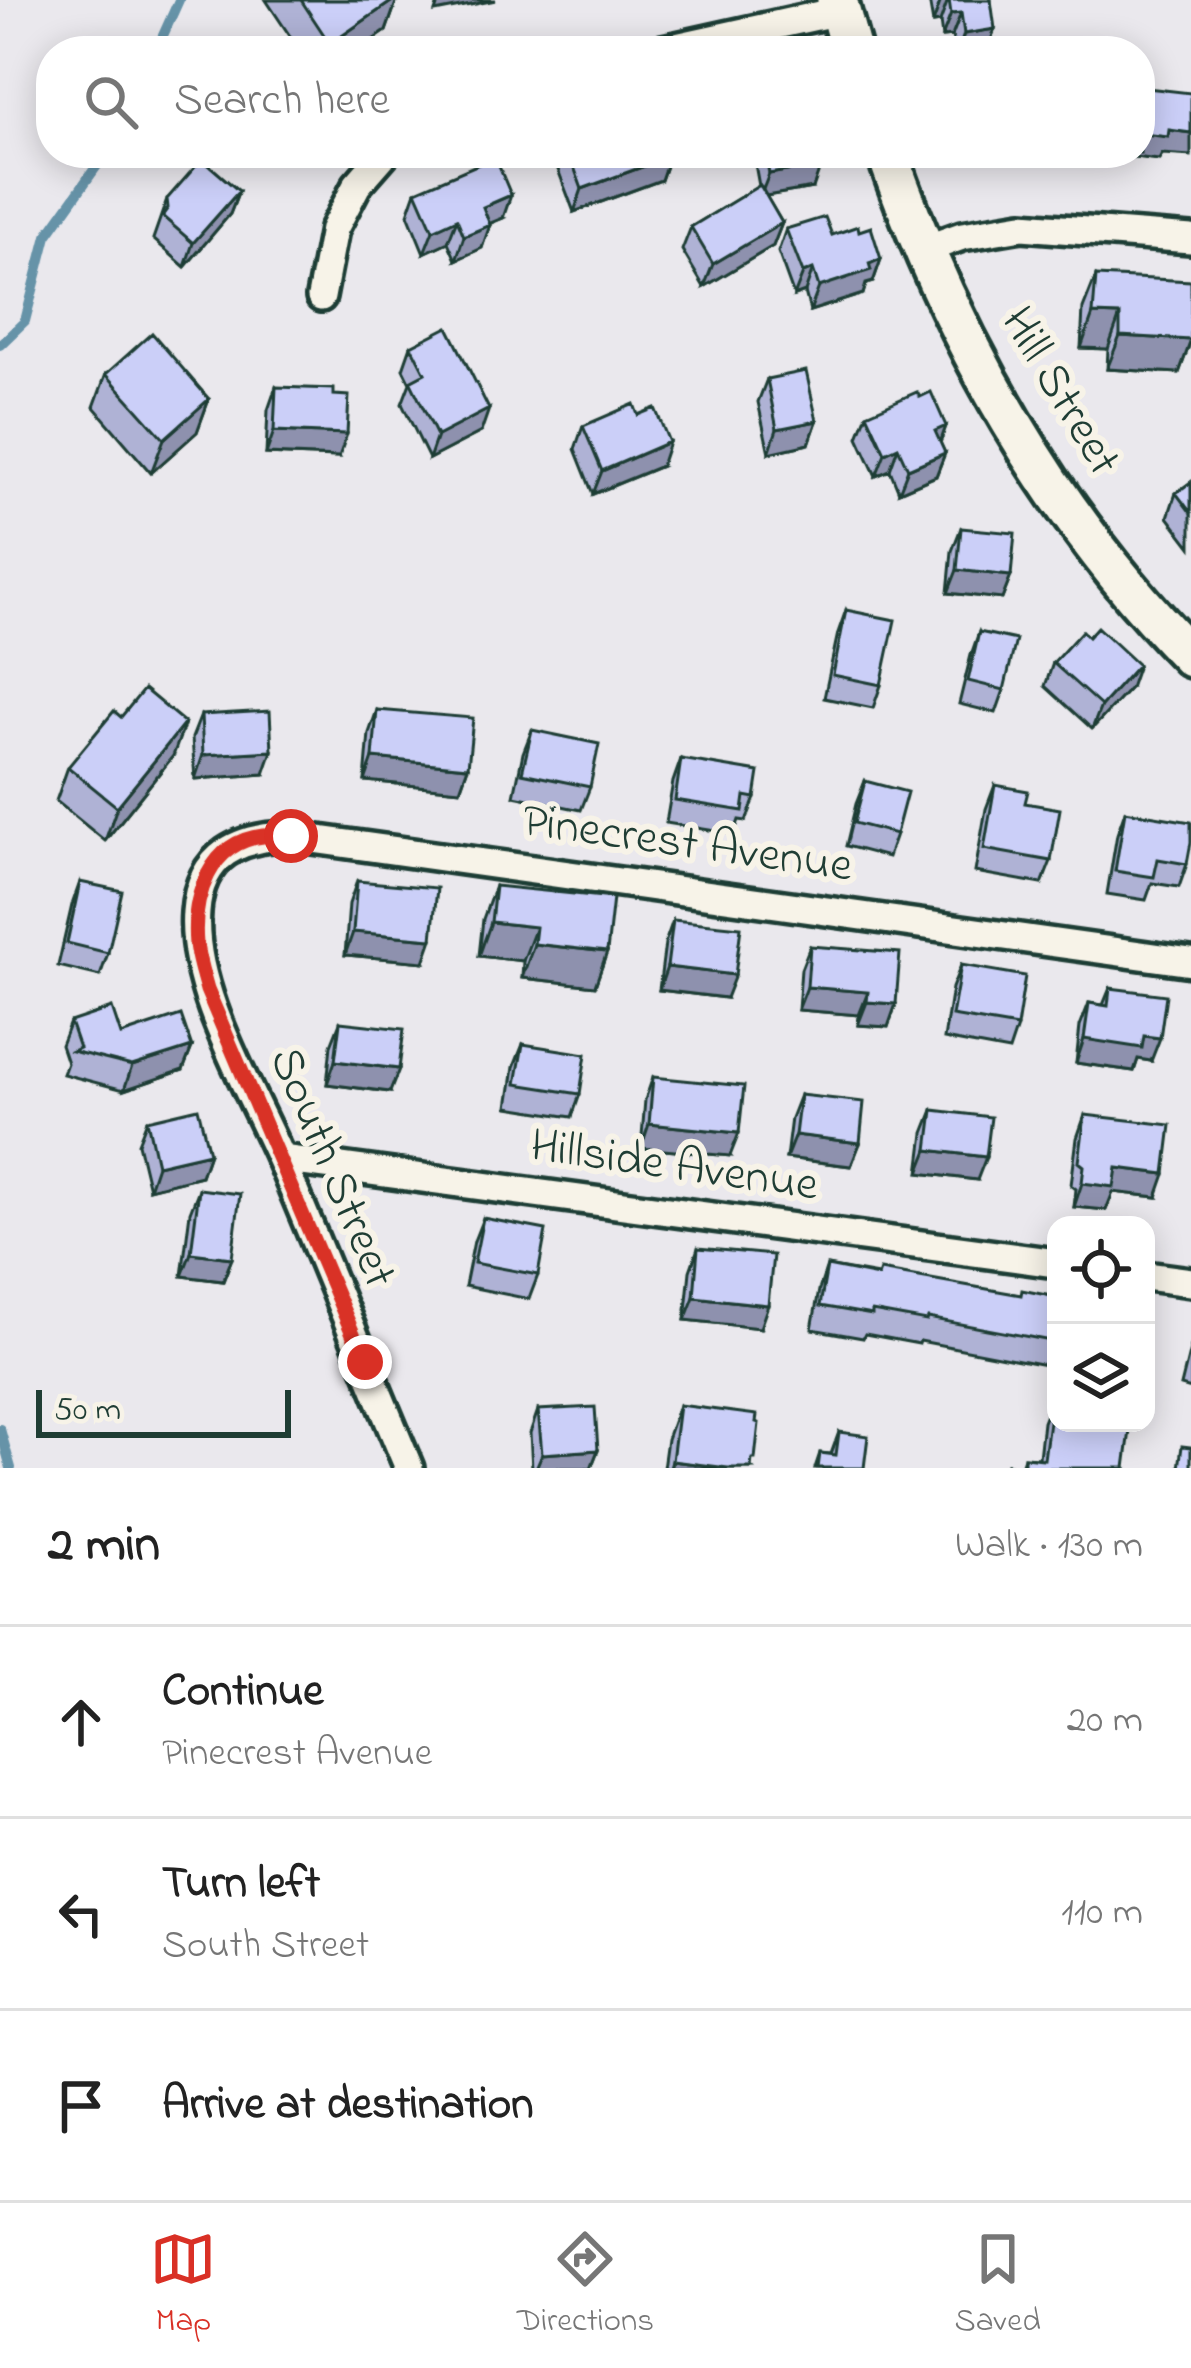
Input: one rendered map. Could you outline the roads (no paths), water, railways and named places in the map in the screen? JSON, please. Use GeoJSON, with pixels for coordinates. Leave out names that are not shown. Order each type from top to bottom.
{"type":"FeatureCollection","features":[{"type":"Feature","properties":{"kind":"main road"},"geometry":{"type":"LineString","coordinates":[[838,5],[847,36]]}},
{"type":"Feature","properties":{"kind":"main road","name":"Hill Street"},"geometry":{"type":"LineString","coordinates":[[892,168],[958,328],[1040,468],[1095,545],[1191,657]]}},
{"type":"Feature","properties":{"kind":"street"},"geometry":{"type":"LineString","coordinates":[[717,36],[838,5]]}},
{"type":"Feature","properties":{"kind":"street"},"geometry":{"type":"LineString","coordinates":[[320,297],[334,229],[357,185],[372,168]]}},
{"type":"Feature","properties":{"kind":"street"},"geometry":{"type":"LineString","coordinates":[[923,250],[962,236],[1022,226],[1191,239]]}},
{"type":"Feature","properties":{"kind":"street","name":"Pinecrest Avenue"},"geometry":{"type":"LineString","coordinates":[[198,897],[219,857],[238,843],[260,836],[291,836],[1191,962]]}},
{"type":"Feature","properties":{"kind":"street","name":"South Street"},"geometry":{"type":"LineString","coordinates":[[198,897],[196,947],[207,990],[409,1468]]}},
{"type":"Feature","properties":{"kind":"street","name":"Hillside Avenue"},"geometry":{"type":"LineString","coordinates":[[281,1159],[1047,1262]]}},
{"type":"Feature","properties":{"kind":"street"},"geometry":{"type":"LineString","coordinates":[[1155,1277],[1191,1282]]}},
{"type":"Feature","properties":{"kind":"waterway"},"geometry":{"type":"LineString","coordinates":[[163,36],[179,0]]}},
{"type":"Feature","properties":{"kind":"waterway"},"geometry":{"type":"LineString","coordinates":[[0,345],[25,321],[47,236],[95,168]]}},
{"type":"Feature","properties":{"kind":"waterway"},"geometry":{"type":"LineString","coordinates":[[0,1429],[11,1468]]}}]}
